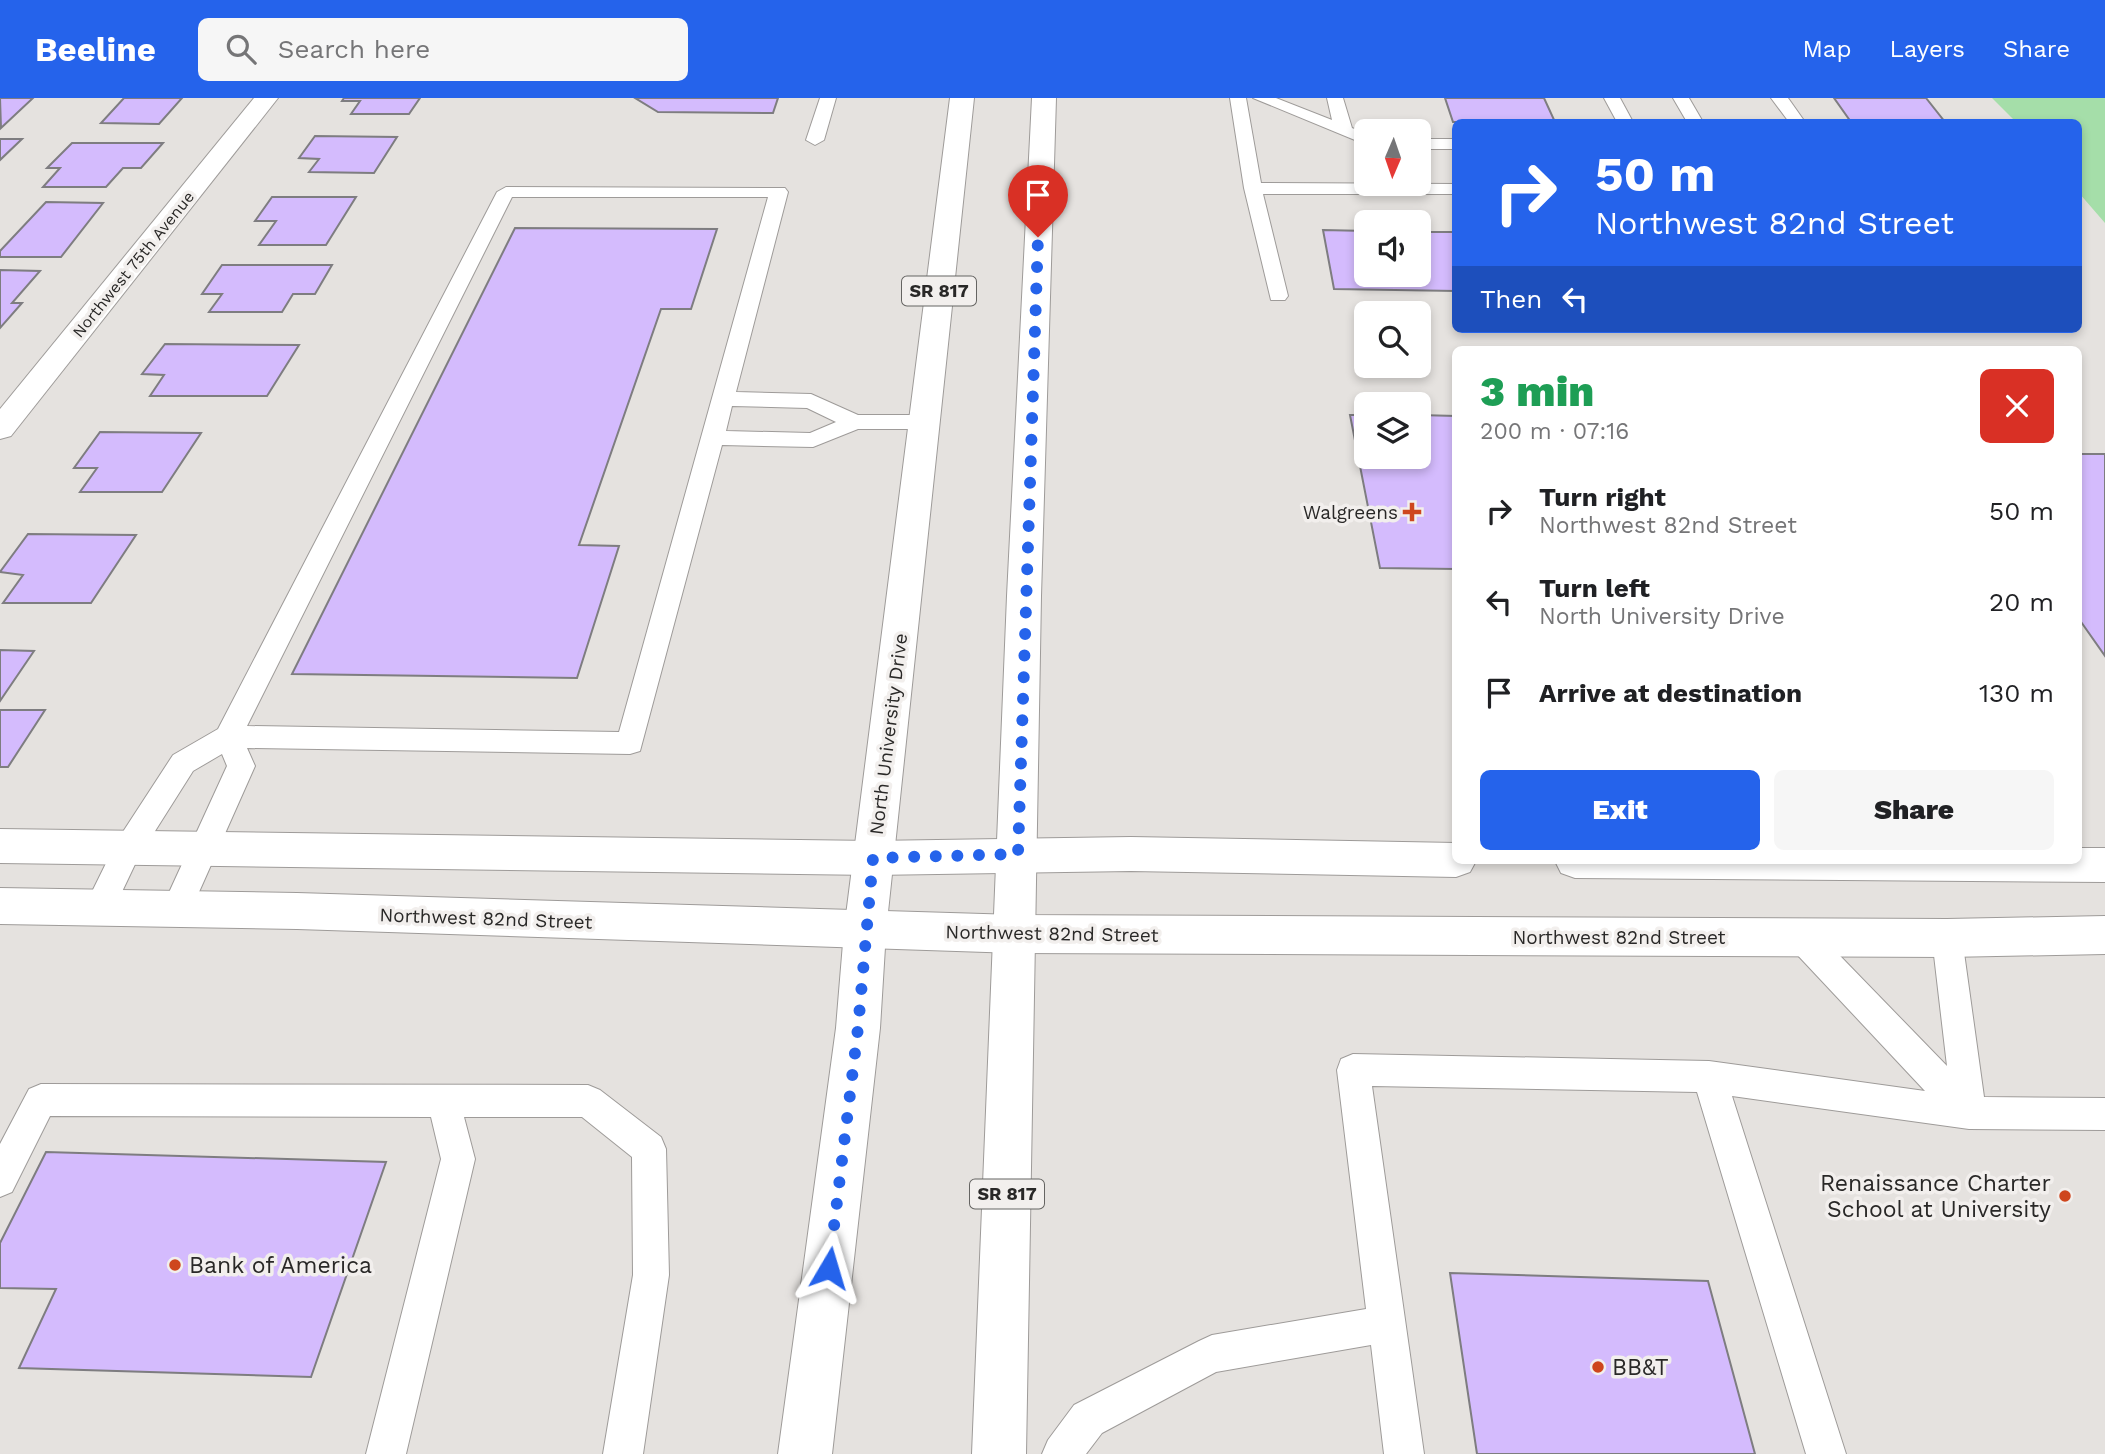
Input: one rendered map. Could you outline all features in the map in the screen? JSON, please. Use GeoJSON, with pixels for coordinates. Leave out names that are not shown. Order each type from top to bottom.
{"type":"FeatureCollection","features":[{"type":"Feature","properties":{"kind":"street","name":"Northwest 75th Avenue"},"geometry":{"type":"LineString","coordinates":[[0,429],[267,98]]}},
{"type":"Feature","properties":{"kind":"street","name":"North University Drive"},"geometry":{"type":"LineString","coordinates":[[805,1454],[858,1028],[873,858],[961,98]]}},
{"type":"Feature","properties":{"kind":"street","name":"SR 817"},"geometry":{"type":"LineString","coordinates":[[999,1454],[1024,596],[1044,98]]}},
{"type":"Feature","properties":{"kind":"street"},"geometry":{"type":"LineString","coordinates":[[0,846],[204,852],[873,858],[1018,854],[1452,860]]}},
{"type":"Feature","properties":{"kind":"street"},"geometry":{"type":"LineString","coordinates":[[1972,864],[2105,865]]}},
{"type":"Feature","properties":{"kind":"street","name":"Northwest 82nd Street"},"geometry":{"type":"LineString","coordinates":[[0,906],[297,911],[1016,934],[1947,938],[2105,935]]}},
{"type":"Feature","properties":{"kind":"lane"},"geometry":{"type":"LineString","coordinates":[[815,141],[828,98]]}},
{"type":"Feature","properties":{"kind":"lane"},"geometry":{"type":"LineString","coordinates":[[1238,98],[1253,188],[1278,296]]}},
{"type":"Feature","properties":{"kind":"lane"},"geometry":{"type":"LineString","coordinates":[[1261,98],[1354,135]]}},
{"type":"Feature","properties":{"kind":"lane"},"geometry":{"type":"LineString","coordinates":[[1335,98],[1345,132]]}},
{"type":"Feature","properties":{"kind":"lane"},"geometry":{"type":"LineString","coordinates":[[1612,98],[1623,119]]}},
{"type":"Feature","properties":{"kind":"lane"},"geometry":{"type":"LineString","coordinates":[[1681,98],[1693,119]]}},
{"type":"Feature","properties":{"kind":"lane"},"geometry":{"type":"LineString","coordinates":[[1779,98],[1795,119]]}},
{"type":"Feature","properties":{"kind":"lane"},"geometry":{"type":"LineString","coordinates":[[1432,144],[1452,144]]}},
{"type":"Feature","properties":{"kind":"lane"},"geometry":{"type":"LineString","coordinates":[[1253,188],[1452,189]]}},
{"type":"Feature","properties":{"kind":"lane"},"geometry":{"type":"LineString","coordinates":[[99,908],[127,850],[183,763],[228,737],[631,743],[779,192],[506,192],[228,737]]}},
{"type":"Feature","properties":{"kind":"lane"},"geometry":{"type":"LineString","coordinates":[[724,399],[811,401],[855,422]]}},
{"type":"Feature","properties":{"kind":"lane"},"geometry":{"type":"LineString","coordinates":[[714,438],[813,439],[855,422],[925,422]]}},
{"type":"Feature","properties":{"kind":"lane"},"geometry":{"type":"LineString","coordinates":[[176,911],[241,766],[228,737]]}},
{"type":"Feature","properties":{"kind":"lane"},"geometry":{"type":"LineString","coordinates":[[1801,937],[1969,1113]]}},
{"type":"Feature","properties":{"kind":"lane"},"geometry":{"type":"LineString","coordinates":[[1947,938],[1969,1113]]}},
{"type":"Feature","properties":{"kind":"lane"},"geometry":{"type":"LineString","coordinates":[[1404,1454],[1353,1070],[1709,1077],[1969,1113],[2105,1114]]}},
{"type":"Feature","properties":{"kind":"lane"},"geometry":{"type":"LineString","coordinates":[[1709,1077],[1826,1454]]}},
{"type":"Feature","properties":{"kind":"lane"},"geometry":{"type":"LineString","coordinates":[[0,1180],[41,1101],[588,1101],[649,1149],[651,1275],[623,1454]]}},
{"type":"Feature","properties":{"kind":"lane"},"geometry":{"type":"LineString","coordinates":[[386,1454],[458,1159],[444,1102]]}},
{"type":"Feature","properties":{"kind":"lane"},"geometry":{"type":"LineString","coordinates":[[1062,1454],[1088,1419],[1212,1354],[1386,1324]]}},
{"type":"Feature","properties":{"kind":"green space"},"geometry":{"type":"Polygon","coordinates":[[[1992,98],[2105,98],[2105,223],[2082,196],[2082,119],[2013,119],[1992,98]]]}},
{"type":"Feature","properties":{"kind":"building"},"geometry":{"type":"Polygon","coordinates":[[[0,98],[33,98],[1,128],[0,98]]]}},
{"type":"Feature","properties":{"kind":"building"},"geometry":{"type":"Polygon","coordinates":[[[124,98],[182,98],[159,124],[101,123],[124,98]]]}},
{"type":"Feature","properties":{"kind":"building"},"geometry":{"type":"Polygon","coordinates":[[[344,98],[420,98],[409,114],[351,114],[360,101],[342,101],[344,98]]]}},
{"type":"Feature","properties":{"kind":"building"},"geometry":{"type":"Polygon","coordinates":[[[635,98],[778,98],[773,113],[658,112],[635,98]]]}},
{"type":"Feature","properties":{"kind":"building"},"geometry":{"type":"Polygon","coordinates":[[[1445,98],[1544,98],[1554,119],[1452,119],[1445,98]]]}},
{"type":"Feature","properties":{"kind":"building"},"geometry":{"type":"Polygon","coordinates":[[[1834,98],[1926,98],[1943,119],[1849,119],[1834,98]]]}},
{"type":"Feature","properties":{"kind":"building"},"geometry":{"type":"Polygon","coordinates":[[[315,136],[397,137],[374,173],[309,172],[319,159],[299,158],[315,136]]]}},
{"type":"Feature","properties":{"kind":"building"},"geometry":{"type":"Polygon","coordinates":[[[0,139],[22,139],[0,160],[0,139]]]}},
{"type":"Feature","properties":{"kind":"building"},"geometry":{"type":"Polygon","coordinates":[[[72,143],[163,143],[141,168],[123,168],[106,187],[43,187],[60,168],[47,168],[72,143]]]}},
{"type":"Feature","properties":{"kind":"building"},"geometry":{"type":"Polygon","coordinates":[[[272,197],[356,197],[326,245],[259,245],[276,221],[255,221],[272,197]]]}},
{"type":"Feature","properties":{"kind":"building"},"geometry":{"type":"Polygon","coordinates":[[[46,202],[103,203],[61,257],[0,257],[0,251],[46,202]]]}},
{"type":"Feature","properties":{"kind":"building"},"geometry":{"type":"Polygon","coordinates":[[[515,228],[717,229],[691,309],[661,309],[579,545],[619,546],[577,678],[292,674],[515,228]]]}},
{"type":"Feature","properties":{"kind":"building"},"geometry":{"type":"Polygon","coordinates":[[[1323,230],[1354,231],[1354,287],[1431,287],[1431,232],[1452,232],[1452,291],[1334,289],[1323,230]]]}},
{"type":"Feature","properties":{"kind":"building"},"geometry":{"type":"Polygon","coordinates":[[[222,265],[332,265],[315,294],[293,294],[282,312],[209,312],[222,294],[202,294],[222,265]]]}},
{"type":"Feature","properties":{"kind":"building"},"geometry":{"type":"Polygon","coordinates":[[[0,270],[40,271],[12,303],[22,303],[0,328],[0,270]]]}},
{"type":"Feature","properties":{"kind":"building"},"geometry":{"type":"Polygon","coordinates":[[[165,344],[299,345],[267,396],[150,396],[164,375],[142,374],[165,344]]]}},
{"type":"Feature","properties":{"kind":"building","name":"Walgreens"},"geometry":{"type":"Polygon","coordinates":[[[1350,415],[1354,415],[1354,435],[1350,415]]]}},
{"type":"Feature","properties":{"kind":"building","name":"Walgreens"},"geometry":{"type":"Polygon","coordinates":[[[1431,415],[1452,416],[1452,569],[1380,568],[1361,469],[1431,469],[1431,415]]]}},
{"type":"Feature","properties":{"kind":"building"},"geometry":{"type":"Polygon","coordinates":[[[100,432],[201,433],[162,492],[80,492],[97,468],[74,468],[100,432]]]}},
{"type":"Feature","properties":{"kind":"building"},"geometry":{"type":"Polygon","coordinates":[[[2082,454],[2105,454],[2105,656],[2082,623],[2082,454]]]}},
{"type":"Feature","properties":{"kind":"building"},"geometry":{"type":"Polygon","coordinates":[[[28,534],[136,535],[91,603],[3,603],[23,575],[0,572],[28,534]]]}},
{"type":"Feature","properties":{"kind":"building"},"geometry":{"type":"Polygon","coordinates":[[[0,650],[34,651],[0,701],[0,650]]]}},
{"type":"Feature","properties":{"kind":"building"},"geometry":{"type":"Polygon","coordinates":[[[0,710],[45,710],[8,767],[0,767],[0,710]]]}},
{"type":"Feature","properties":{"kind":"building","name":"Bank of America"},"geometry":{"type":"Polygon","coordinates":[[[46,1152],[386,1162],[311,1377],[19,1368],[56,1289],[0,1288],[0,1243],[46,1152]]]}},
{"type":"Feature","properties":{"kind":"building","name":"BB&T"},"geometry":{"type":"Polygon","coordinates":[[[1450,1273],[1708,1281],[1755,1454],[1477,1454],[1450,1273]]]}},
{"type":"Feature","properties":{"kind":"place","name":"Walgreens"},"geometry":{"type":"Point","coordinates":[1412,512]}},
{"type":"Feature","properties":{"kind":"place","name":"Renaissance Charter School at University"},"geometry":{"type":"Point","coordinates":[2065,1196]}},
{"type":"Feature","properties":{"kind":"place","name":"Bank of America"},"geometry":{"type":"Point","coordinates":[175,1265]}},
{"type":"Feature","properties":{"kind":"place","name":"BB&T"},"geometry":{"type":"Point","coordinates":[1598,1367]}},
{"type":"Feature","properties":{"kind":"route"},"geometry":{"type":"LineString","coordinates":[[829,1268],[858,1028],[873,858],[1018,854],[1024,596],[1038,237]]}}]}
